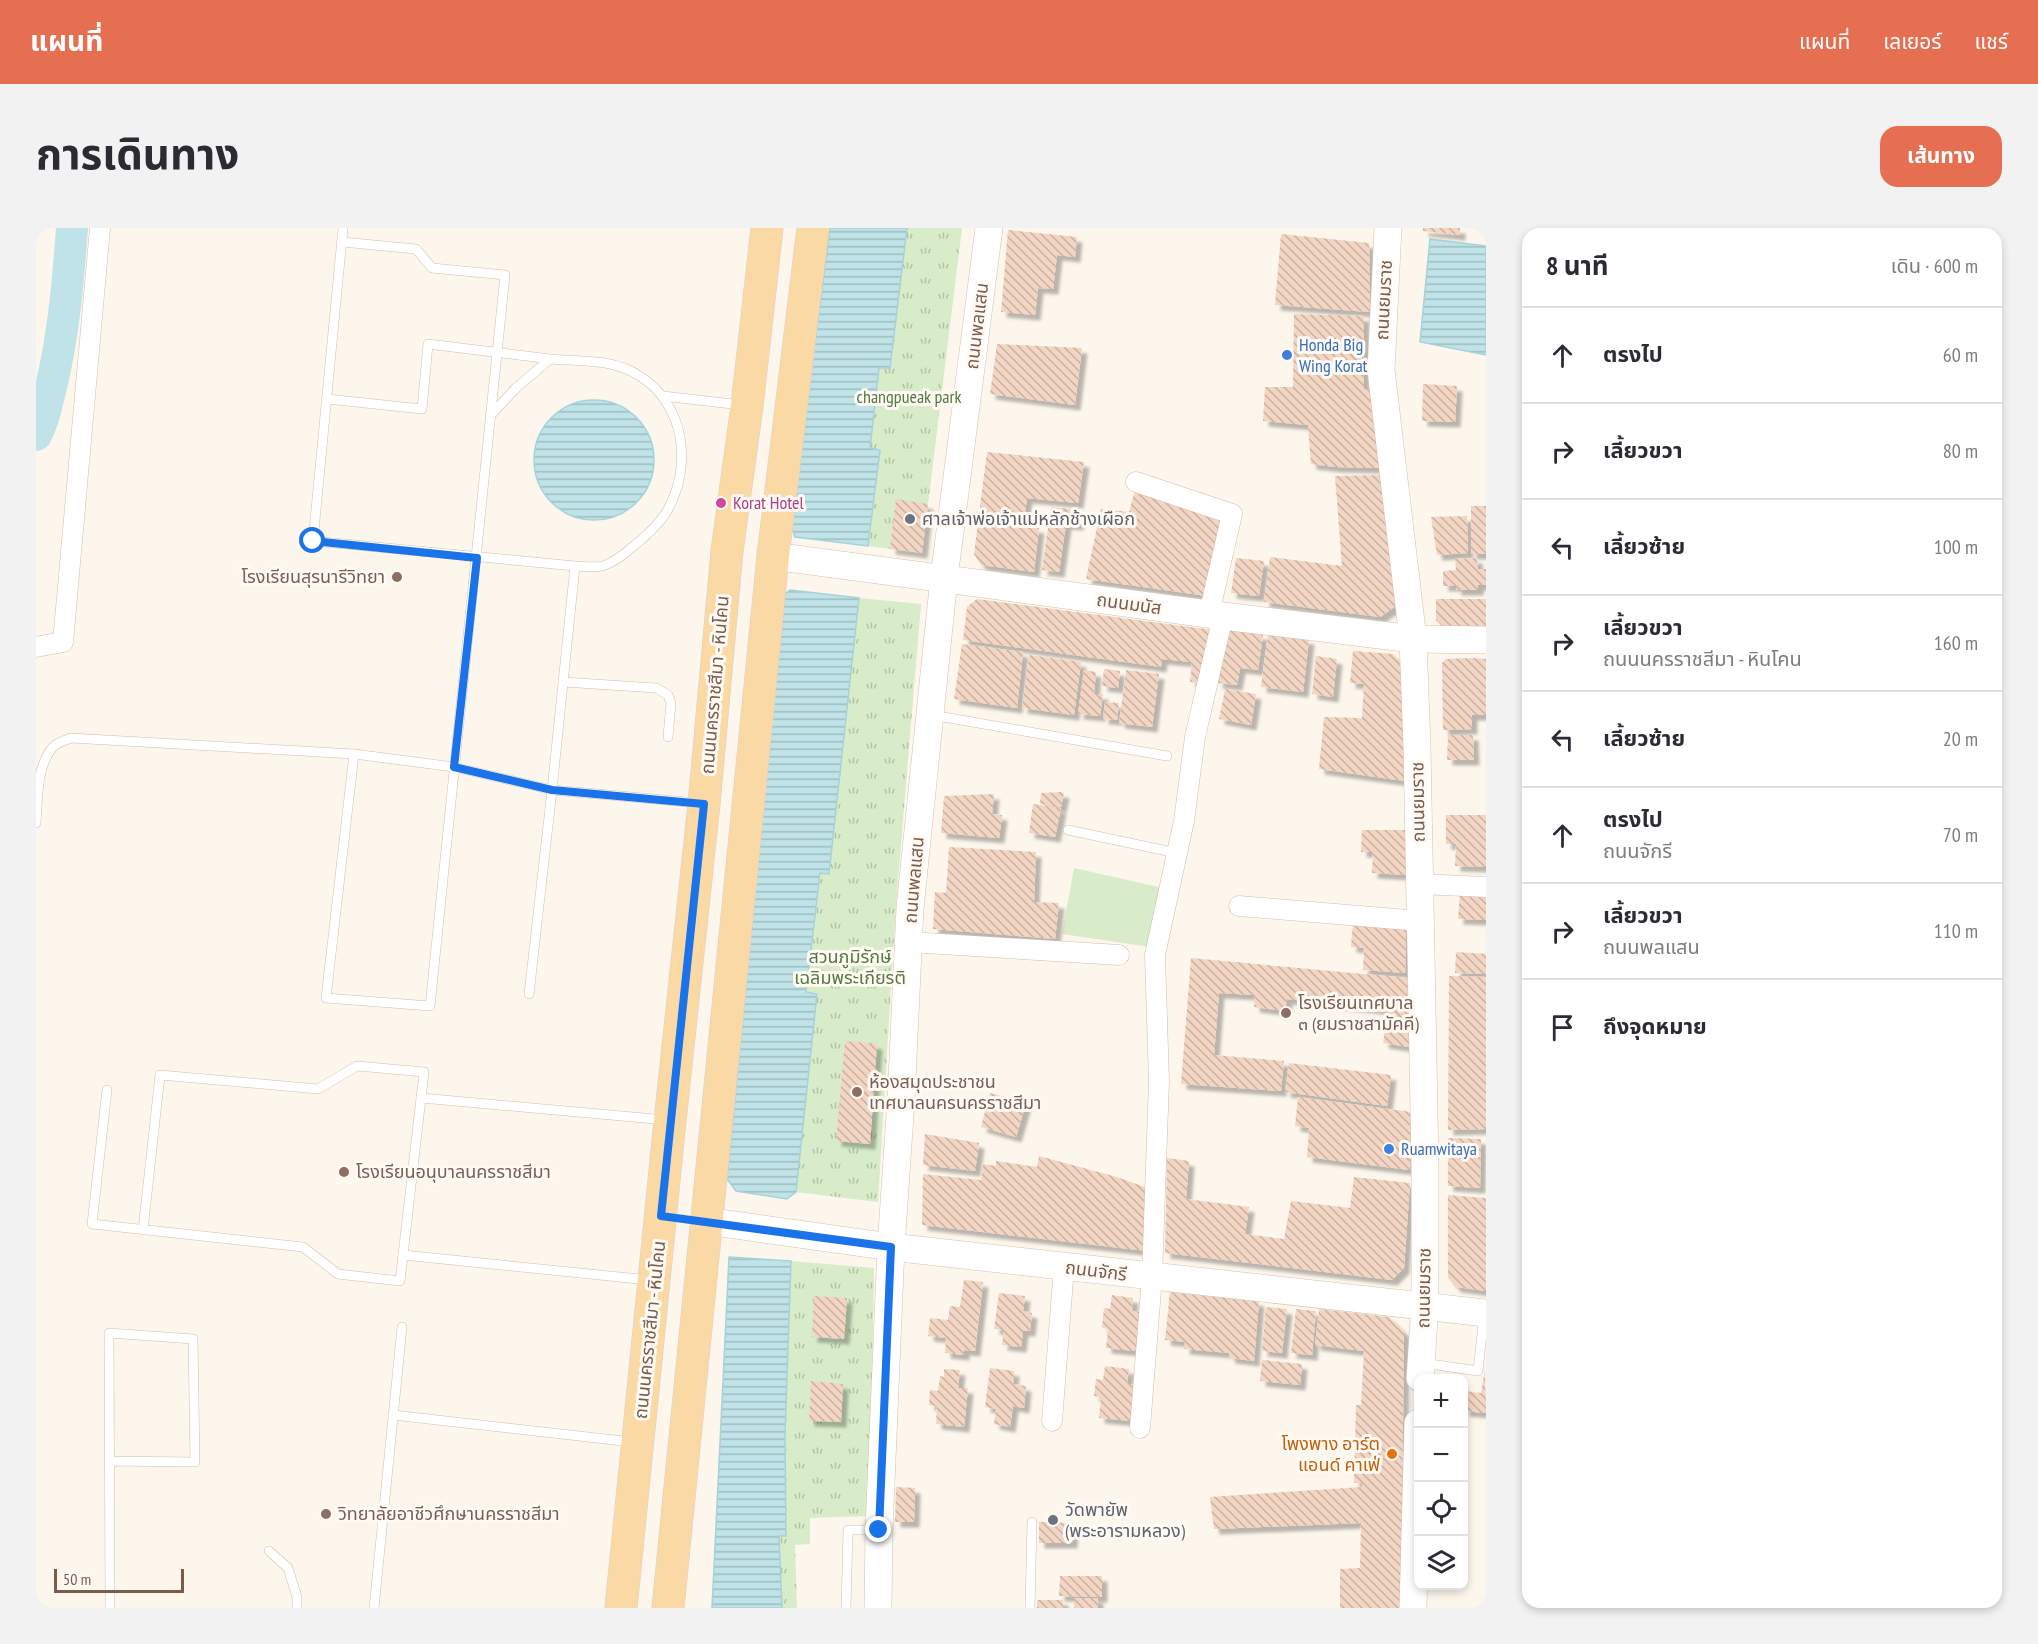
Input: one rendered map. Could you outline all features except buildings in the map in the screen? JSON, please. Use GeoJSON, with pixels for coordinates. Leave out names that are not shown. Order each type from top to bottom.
{"type":"FeatureCollection","features":[{"type":"Feature","properties":{"kind":"main road","name":"ถนนนครราชสีมา - หินโคน"},"geometry":{"type":"LineString","coordinates":[[621,1608],[704,804],[727,551],[747,406],[767,228]]}},
{"type":"Feature","properties":{"kind":"main road"},"geometry":{"type":"LineString","coordinates":[[668,1608],[773,556],[813,228]]}},
{"type":"Feature","properties":{"kind":"main road"},"geometry":{"type":"LineString","coordinates":[[727,551],[773,556]]}},
{"type":"Feature","properties":{"kind":"main road"},"geometry":{"type":"LineString","coordinates":[[661,1216],[707,1221]]}},
{"type":"Feature","properties":{"kind":"street"},"geometry":{"type":"LineString","coordinates":[[36,647],[63,642],[100,228]]}},
{"type":"Feature","properties":{"kind":"street","name":"ถนนพลแสน"},"geometry":{"type":"LineString","coordinates":[[878,1608],[879,1530],[891,1247],[901,1101],[910,908],[944,579],[989,228]]}},
{"type":"Feature","properties":{"kind":"street","name":"ถนนยมราช"},"geometry":{"type":"LineString","coordinates":[[1388,228],[1381,370],[1413,639],[1420,884],[1425,1164],[1425,1305],[1420,1371]]}},
{"type":"Feature","properties":{"kind":"street"},"geometry":{"type":"LineString","coordinates":[[1136,482],[1232,514],[1195,737],[1184,821],[1155,955],[1160,1081],[1152,1277],[1140,1428]]}},
{"type":"Feature","properties":{"kind":"street","name":"ถนนมนัส"},"geometry":{"type":"LineString","coordinates":[[773,556],[1413,639],[1486,640]]}},
{"type":"Feature","properties":{"kind":"street"},"geometry":{"type":"LineString","coordinates":[[1420,884],[1486,887]]}},
{"type":"Feature","properties":{"kind":"street"},"geometry":{"type":"LineString","coordinates":[[1239,906],[1420,921]]}},
{"type":"Feature","properties":{"kind":"street"},"geometry":{"type":"LineString","coordinates":[[909,942],[1119,955]]}},
{"type":"Feature","properties":{"kind":"street","name":"ถนนจักรี"},"geometry":{"type":"LineString","coordinates":[[707,1221],[891,1247],[1485,1313]]}},
{"type":"Feature","properties":{"kind":"street"},"geometry":{"type":"LineString","coordinates":[[1052,1421],[1064,1267]]}},
{"type":"Feature","properties":{"kind":"street"},"geometry":{"type":"LineString","coordinates":[[1413,1608],[1419,1428]]}},
{"type":"Feature","properties":{"kind":"lane"},"geometry":{"type":"LineString","coordinates":[[327,399],[422,409],[428,344],[550,359],[613,363],[639,375],[663,396],[676,420],[682,448],[680,481],[667,512],[646,536],[624,554],[602,566],[477,558],[313,541],[343,228]]}},
{"type":"Feature","properties":{"kind":"lane"},"geometry":{"type":"LineString","coordinates":[[342,242],[416,249],[432,268],[506,275],[430,1006],[326,998],[354,754]]}},
{"type":"Feature","properties":{"kind":"lane"},"geometry":{"type":"LineString","coordinates":[[490,416],[516,388],[550,359]]}},
{"type":"Feature","properties":{"kind":"lane"},"geometry":{"type":"LineString","coordinates":[[663,396],[747,406]]}},
{"type":"Feature","properties":{"kind":"lane"},"geometry":{"type":"LineString","coordinates":[[529,994],[574,566]]}},
{"type":"Feature","properties":{"kind":"lane"},"geometry":{"type":"LineString","coordinates":[[563,682],[656,688],[668,695],[671,703],[668,737]]}},
{"type":"Feature","properties":{"kind":"lane"},"geometry":{"type":"LineString","coordinates":[[930,714],[1167,756]]}},
{"type":"Feature","properties":{"kind":"lane"},"geometry":{"type":"LineString","coordinates":[[36,823],[41,775],[47,756],[56,744],[71,738],[354,754],[454,767],[552,790],[704,804]]}},
{"type":"Feature","properties":{"kind":"lane"},"geometry":{"type":"LineString","coordinates":[[1068,830],[1177,853]]}},
{"type":"Feature","properties":{"kind":"lane"},"geometry":{"type":"LineString","coordinates":[[107,1090],[92,1224],[143,1230],[303,1247],[338,1274],[400,1281],[424,1072],[357,1066],[318,1089],[160,1075],[143,1230]]}},
{"type":"Feature","properties":{"kind":"lane"},"geometry":{"type":"LineString","coordinates":[[421,1098],[670,1121]]}},
{"type":"Feature","properties":{"kind":"lane"},"geometry":{"type":"LineString","coordinates":[[403,1255],[655,1280]]}},
{"type":"Feature","properties":{"kind":"lane"},"geometry":{"type":"LineString","coordinates":[[1420,1371],[1478,1371],[1485,1313]]}},
{"type":"Feature","properties":{"kind":"lane"},"geometry":{"type":"LineString","coordinates":[[374,1608],[402,1327]]}},
{"type":"Feature","properties":{"kind":"lane"},"geometry":{"type":"LineString","coordinates":[[110,1461],[195,1462],[193,1339],[109,1333],[110,1608]]}},
{"type":"Feature","properties":{"kind":"lane"},"geometry":{"type":"LineString","coordinates":[[393,1415],[638,1443]]}},
{"type":"Feature","properties":{"kind":"lane"},"geometry":{"type":"LineString","coordinates":[[1030,1608],[1032,1522]]}},
{"type":"Feature","properties":{"kind":"lane"},"geometry":{"type":"LineString","coordinates":[[846,1608],[848,1530],[879,1530]]}},
{"type":"Feature","properties":{"kind":"lane"},"geometry":{"type":"LineString","coordinates":[[269,1551],[288,1568],[297,1597],[297,1608]]}},
{"type":"Feature","properties":{"kind":"green space","name":"changpueak park"},"geometry":{"type":"Polygon","coordinates":[[[907,228],[962,228],[922,553],[868,546],[880,450],[870,448],[879,367],[890,368],[907,228]]]}},
{"type":"Feature","properties":{"kind":"green space","name":"สวนภูมิรักษ์ เฉลิมพระเกียรติ"},"geometry":{"type":"Polygon","coordinates":[[[859,598],[921,604],[896,905],[878,1202],[796,1192],[817,994],[806,993],[820,873],[829,874],[859,598]]]}},
{"type":"Feature","properties":{"kind":"green space"},"geometry":{"type":"Polygon","coordinates":[[[1074,868],[1163,888],[1150,947],[1062,934],[1074,868]]]}},
{"type":"Feature","properties":{"kind":"green space"},"geometry":{"type":"Polygon","coordinates":[[[791,1261],[874,1268],[870,1516],[810,1518],[810,1544],[795,1545],[797,1608],[782,1608],[779,1536],[786,1535],[785,1435],[791,1261]]]}},
{"type":"Feature","properties":{"kind":"water"},"geometry":{"type":"Polygon","coordinates":[[[830,228],[907,228],[890,368],[879,368],[870,448],[880,450],[868,546],[795,537],[791,526],[830,228]]]}},
{"type":"Feature","properties":{"kind":"water"},"geometry":{"type":"Polygon","coordinates":[[[1430,239],[1486,246],[1486,355],[1420,342],[1430,239]]]}},
{"type":"Feature","properties":{"kind":"water"},"geometry":{"type":"Polygon","coordinates":[[[594,400],[617,405],[636,418],[649,437],[654,460],[649,483],[636,502],[617,515],[594,520],[571,515],[552,502],[539,483],[534,460],[539,437],[552,418],[571,405],[594,400]]]}},
{"type":"Feature","properties":{"kind":"water"},"geometry":{"type":"Polygon","coordinates":[[[790,590],[859,598],[829,874],[820,873],[806,992],[817,994],[796,1192],[787,1199],[736,1191],[727,1179],[784,595],[790,590]]]}},
{"type":"Feature","properties":{"kind":"water"},"geometry":{"type":"Polygon","coordinates":[[[729,1257],[791,1261],[785,1435],[786,1536],[779,1536],[782,1608],[712,1608],[729,1257]]]}},
{"type":"Feature","properties":{"kind":"waterway"},"geometry":{"type":"LineString","coordinates":[[36,435],[41,425],[58,354],[67,291],[72,228]]}},
{"type":"Feature","properties":{"kind":"place","name":"Honda Big Wing Korat"},"geometry":{"type":"Point","coordinates":[1287,355]}},
{"type":"Feature","properties":{"kind":"place","name":"Korat Hotel"},"geometry":{"type":"Point","coordinates":[721,503]}},
{"type":"Feature","properties":{"kind":"place","name":"ศาลเจ้าพ่อเจ้าแม่หลักช้างเผือก"},"geometry":{"type":"Point","coordinates":[910,519]}},
{"type":"Feature","properties":{"kind":"place","name":"โรงเรียนสุรนารีวิทยา"},"geometry":{"type":"Point","coordinates":[397,577]}},
{"type":"Feature","properties":{"kind":"place","name":"โรงเรียนเทศบาล ๓ (ยมราชสามัคคี)"},"geometry":{"type":"Point","coordinates":[1286,1013]}},
{"type":"Feature","properties":{"kind":"place","name":"ห้องสมุดประชาชน เทศบาลนครนครราชสีมา"},"geometry":{"type":"Point","coordinates":[857,1092]}},
{"type":"Feature","properties":{"kind":"place","name":"Ruamwitaya"},"geometry":{"type":"Point","coordinates":[1389,1149]}},
{"type":"Feature","properties":{"kind":"place","name":"โรงเรียนอนุบาลนครราชสีมา"},"geometry":{"type":"Point","coordinates":[344,1172]}},
{"type":"Feature","properties":{"kind":"place","name":"โพงพาง อาร์ต แอนด์ คาเฟ่"},"geometry":{"type":"Point","coordinates":[1392,1454]}},
{"type":"Feature","properties":{"kind":"place","name":"วิทยาลัยอาชีวศึกษานครราชสีมา"},"geometry":{"type":"Point","coordinates":[326,1514]}},
{"type":"Feature","properties":{"kind":"place","name":"วัดพายัพ (พระอารามหลวง)"},"geometry":{"type":"Point","coordinates":[1053,1520]}},
{"type":"Feature","properties":{"kind":"route"},"geometry":{"type":"LineString","coordinates":[[313,541],[477,558],[454,767],[552,790],[704,804],[661,1216],[891,1247],[879,1530]]}}]}
